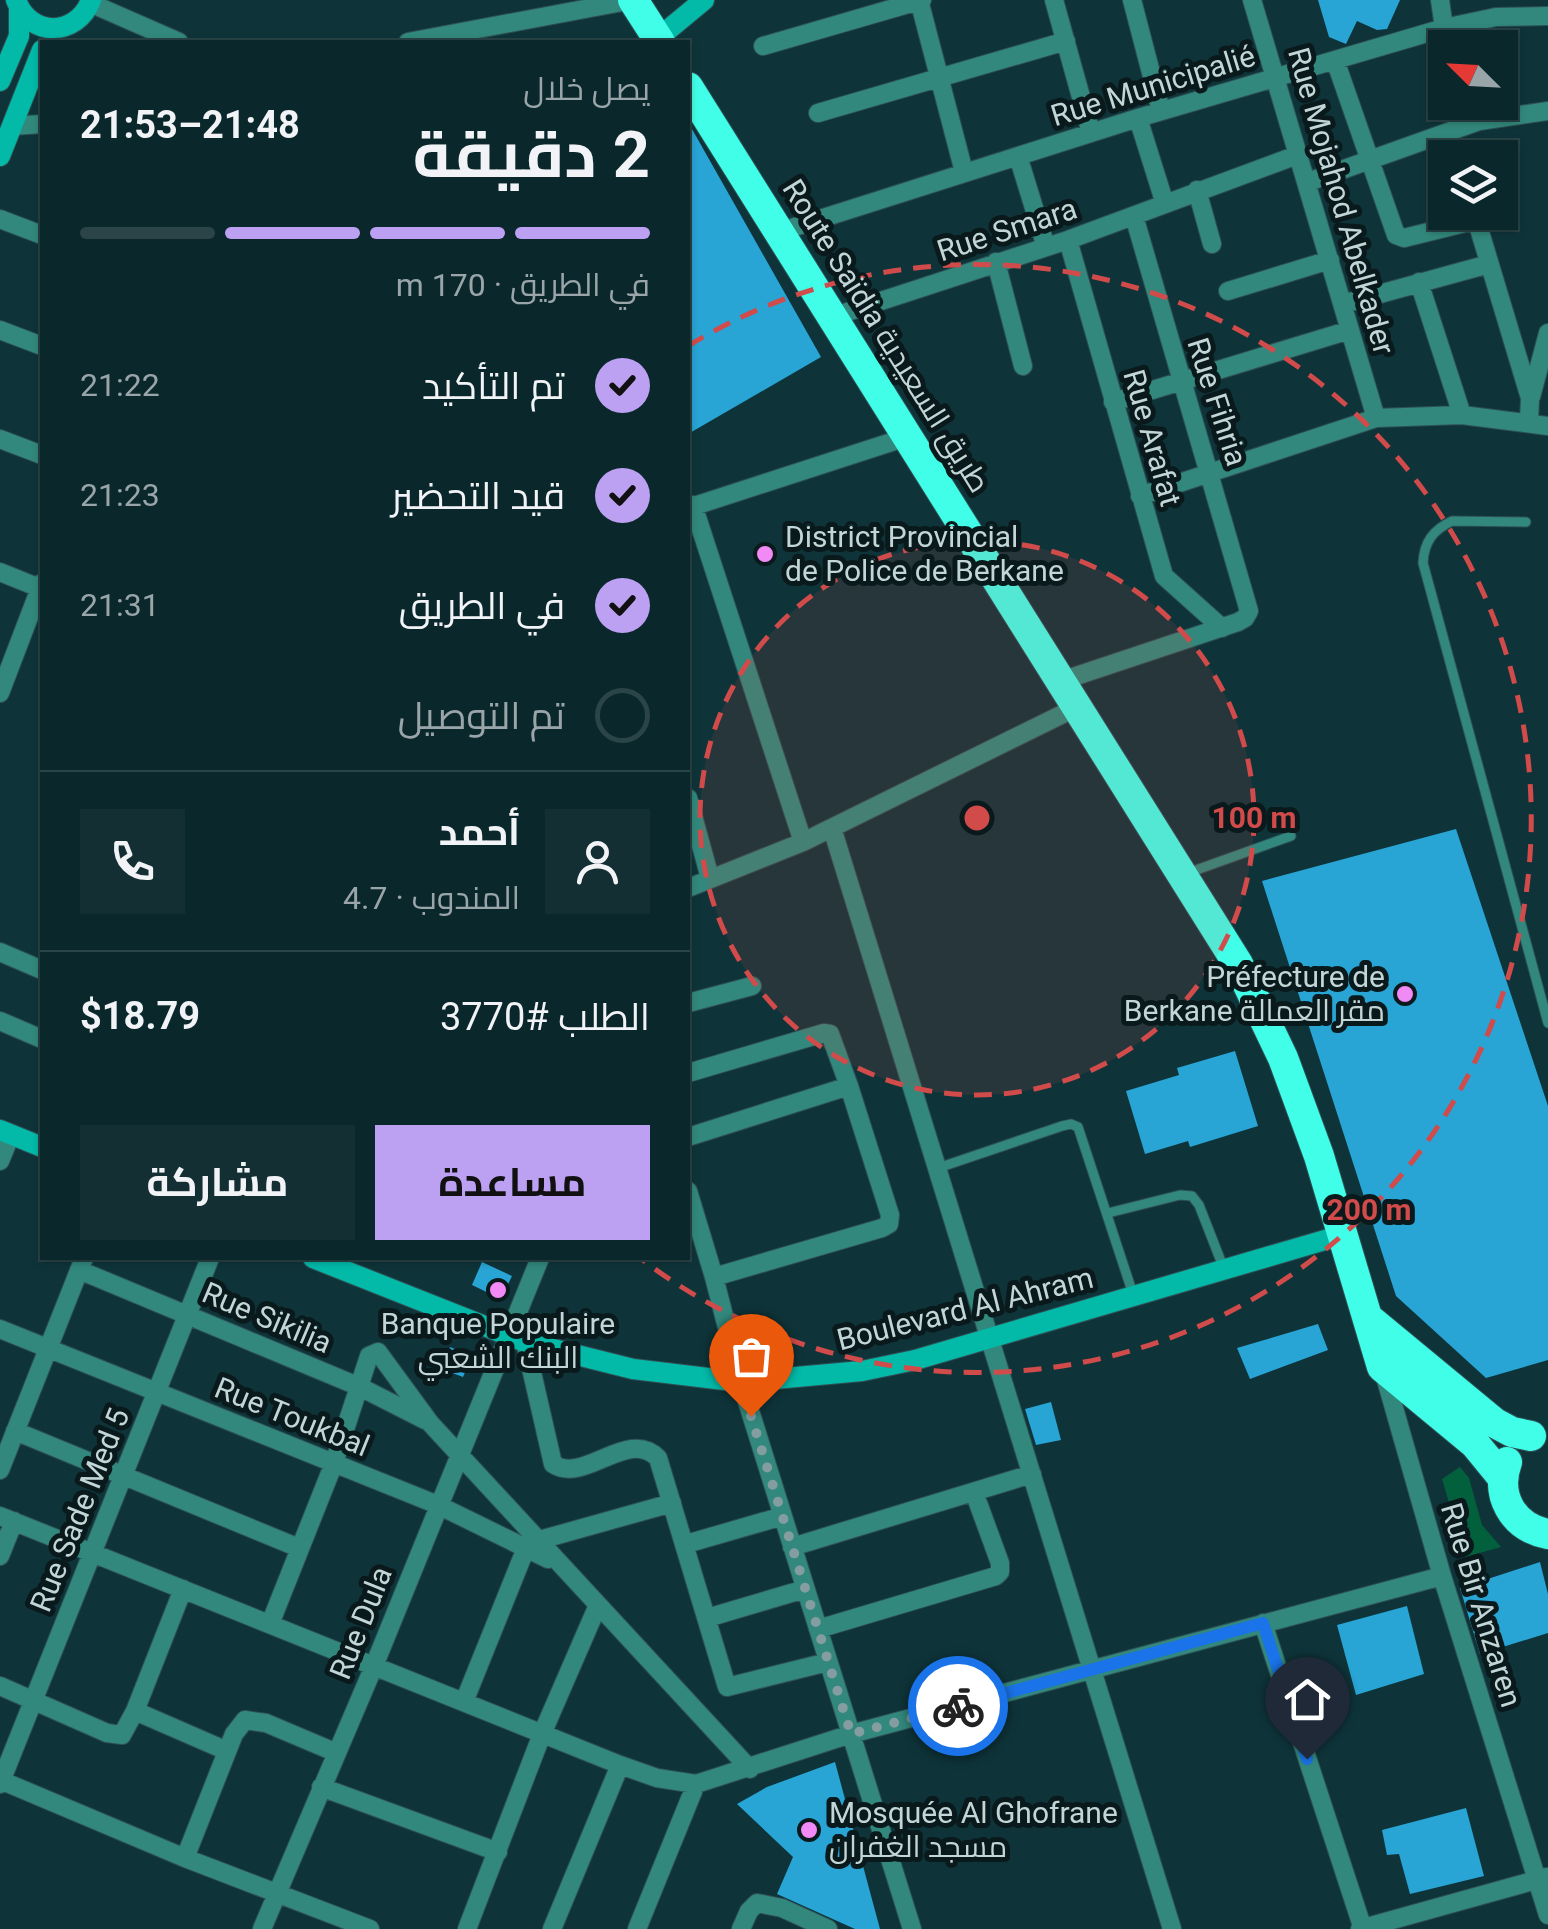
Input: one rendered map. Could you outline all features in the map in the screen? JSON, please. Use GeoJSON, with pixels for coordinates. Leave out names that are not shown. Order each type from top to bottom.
{"type":"FeatureCollection","features":[{"type":"Feature","properties":{"kind":"highway"},"geometry":{"type":"LineString","coordinates":[[633,0],[657,40]]}},
{"type":"Feature","properties":{"kind":"highway","name":"Route Saïdia طريق السعيدية"},"geometry":{"type":"LineString","coordinates":[[690,90],[1238,964],[1270,1026],[1319,1156],[1382,1368]]}},
{"type":"Feature","properties":{"kind":"highway"},"geometry":{"type":"LineString","coordinates":[[1368,1318],[1495,1423],[1512,1432],[1540,1434]]}},
{"type":"Feature","properties":{"kind":"highway"},"geometry":{"type":"LineString","coordinates":[[1382,1368],[1475,1444],[1502,1477]]}},
{"type":"Feature","properties":{"kind":"highway"},"geometry":{"type":"LineString","coordinates":[[1540,1434],[1509,1458],[1502,1477],[1504,1498],[1514,1516],[1545,1536]]}},
{"type":"Feature","properties":{"kind":"street"},"geometry":{"type":"LineString","coordinates":[[419,40],[633,0]]}},
{"type":"Feature","properties":{"kind":"street"},"geometry":{"type":"LineString","coordinates":[[659,40],[704,0]]}},
{"type":"Feature","properties":{"kind":"street"},"geometry":{"type":"LineString","coordinates":[[763,46],[920,0],[964,172]]}},
{"type":"Feature","properties":{"kind":"street"},"geometry":{"type":"LineString","coordinates":[[1054,0],[1091,133]]}},
{"type":"Feature","properties":{"kind":"street"},"geometry":{"type":"LineString","coordinates":[[1132,0],[1161,112]]}},
{"type":"Feature","properties":{"kind":"street","name":"Rue Mojahod Abelkader"},"geometry":{"type":"LineString","coordinates":[[1252,0],[1376,418]]}},
{"type":"Feature","properties":{"kind":"street"},"geometry":{"type":"LineString","coordinates":[[1440,0],[1444,28]]}},
{"type":"Feature","properties":{"kind":"street"},"geometry":{"type":"LineString","coordinates":[[18,4],[52,36],[78,20],[90,2],[168,40]]}},
{"type":"Feature","properties":{"kind":"street"},"geometry":{"type":"LineString","coordinates":[[0,81],[18,36],[18,4]]}},
{"type":"Feature","properties":{"kind":"street","name":"Rue Municipalié"},"geometry":{"type":"LineString","coordinates":[[779,232],[1138,118],[1444,28],[1496,17],[1548,16]]}},
{"type":"Feature","properties":{"kind":"street"},"geometry":{"type":"LineString","coordinates":[[129,22],[132,40]]}},
{"type":"Feature","properties":{"kind":"street"},"geometry":{"type":"LineString","coordinates":[[818,114],[1066,40]]}},
{"type":"Feature","properties":{"kind":"street"},"geometry":{"type":"LineString","coordinates":[[0,156],[40,55]]}},
{"type":"Feature","properties":{"kind":"street"},"geometry":{"type":"LineString","coordinates":[[1334,60],[1398,238],[1428,230]]}},
{"type":"Feature","properties":{"kind":"street"},"geometry":{"type":"LineString","coordinates":[[1308,182],[1479,121],[1548,112]]}},
{"type":"Feature","properties":{"kind":"street"},"geometry":{"type":"LineString","coordinates":[[1138,118],[1164,204]]}},
{"type":"Feature","properties":{"kind":"street"},"geometry":{"type":"LineString","coordinates":[[12,126],[40,124]]}},
{"type":"Feature","properties":{"kind":"street"},"geometry":{"type":"LineString","coordinates":[[1443,136],[1445,140]]}},
{"type":"Feature","properties":{"kind":"street","name":"Rue Smara"},"geometry":{"type":"LineString","coordinates":[[832,317],[1068,240],[1300,154]]}},
{"type":"Feature","properties":{"kind":"street"},"geometry":{"type":"LineString","coordinates":[[1018,156],[1046,246]]}},
{"type":"Feature","properties":{"kind":"street"},"geometry":{"type":"LineString","coordinates":[[1197,190],[1212,244]]}},
{"type":"Feature","properties":{"kind":"street","name":"Rue Fihria"},"geometry":{"type":"LineString","coordinates":[[1134,216],[1180,383],[1250,604],[1246,618],[1222,628]]}},
{"type":"Feature","properties":{"kind":"street"},"geometry":{"type":"LineString","coordinates":[[0,219],[40,234]]}},
{"type":"Feature","properties":{"kind":"street"},"geometry":{"type":"LineString","coordinates":[[1480,230],[1530,398]]}},
{"type":"Feature","properties":{"kind":"street","name":"Rue Arafat"},"geometry":{"type":"LineString","coordinates":[[1068,240],[1164,576],[1222,628]]}},
{"type":"Feature","properties":{"kind":"street"},"geometry":{"type":"LineString","coordinates":[[1228,291],[1330,260]]}},
{"type":"Feature","properties":{"kind":"street"},"geometry":{"type":"LineString","coordinates":[[996,262],[1023,366]]}},
{"type":"Feature","properties":{"kind":"street"},"geometry":{"type":"LineString","coordinates":[[1343,304],[1489,264]]}},
{"type":"Feature","properties":{"kind":"street"},"geometry":{"type":"LineString","coordinates":[[1419,282],[1462,415]]}},
{"type":"Feature","properties":{"kind":"street"},"geometry":{"type":"LineString","coordinates":[[0,330],[40,345]]}},
{"type":"Feature","properties":{"kind":"street"},"geometry":{"type":"LineString","coordinates":[[1113,402],[1350,330]]}},
{"type":"Feature","properties":{"kind":"street"},"geometry":{"type":"LineString","coordinates":[[1529,422],[1530,398],[1548,333]]}},
{"type":"Feature","properties":{"kind":"street"},"geometry":{"type":"LineString","coordinates":[[1140,496],[1376,418],[1462,415],[1548,426]]}},
{"type":"Feature","properties":{"kind":"street"},"geometry":{"type":"LineString","coordinates":[[803,842],[690,506],[908,437]]}},
{"type":"Feature","properties":{"kind":"street"},"geometry":{"type":"LineString","coordinates":[[0,439],[40,455]]}},
{"type":"Feature","properties":{"kind":"street"},"geometry":{"type":"LineString","coordinates":[[0,572],[40,586]]}},
{"type":"Feature","properties":{"kind":"street"},"geometry":{"type":"LineString","coordinates":[[0,693],[40,592]]}},
{"type":"Feature","properties":{"kind":"street"},"geometry":{"type":"LineString","coordinates":[[690,887],[832,828],[1069,694],[1222,628]]}},
{"type":"Feature","properties":{"kind":"street"},"geometry":{"type":"LineString","coordinates":[[0,632],[20,641]]}},
{"type":"Feature","properties":{"kind":"street"},"geometry":{"type":"LineString","coordinates":[[690,805],[710,878]]}},
{"type":"Feature","properties":{"kind":"street"},"geometry":{"type":"LineString","coordinates":[[832,828],[1172,1929]]}},
{"type":"Feature","properties":{"kind":"street"},"geometry":{"type":"LineString","coordinates":[[0,952],[40,969]]}},
{"type":"Feature","properties":{"kind":"street"},"geometry":{"type":"LineString","coordinates":[[690,1002],[752,986]]}},
{"type":"Feature","properties":{"kind":"street"},"geometry":{"type":"LineString","coordinates":[[0,1021],[40,1038]]}},
{"type":"Feature","properties":{"kind":"street"},"geometry":{"type":"LineString","coordinates":[[690,1072],[827,1033],[850,1086],[890,1215],[890,1224],[714,1278]]}},
{"type":"Feature","properties":{"kind":"street"},"geometry":{"type":"LineString","coordinates":[[690,1136],[850,1086]]}},
{"type":"Feature","properties":{"kind":"street"},"geometry":{"type":"LineString","coordinates":[[0,1161],[6,1132],[40,1146]]}},
{"type":"Feature","properties":{"kind":"street"},"geometry":{"type":"LineString","coordinates":[[692,1222],[714,1278],[740,1382],[912,1929]]}},
{"type":"Feature","properties":{"kind":"street","name":"Boulevard Al Ahram"},"geometry":{"type":"LineString","coordinates":[[319,1260],[517,1339],[632,1368],[740,1382],[862,1371],[991,1339],[1342,1234]]}},
{"type":"Feature","properties":{"kind":"street","name":"Rue Sade Med 5"},"geometry":{"type":"LineString","coordinates":[[0,1781],[209,1260]]}},
{"type":"Feature","properties":{"kind":"street","name":"Rue Dula"},"geometry":{"type":"LineString","coordinates":[[262,1929],[374,1666],[459,1452],[517,1339],[539,1260]]}},
{"type":"Feature","properties":{"kind":"street"},"geometry":{"type":"LineString","coordinates":[[0,1470],[82,1264]]}},
{"type":"Feature","properties":{"kind":"street","name":"Rue Sikilia"},"geometry":{"type":"LineString","coordinates":[[82,1264],[430,1422]]}},
{"type":"Feature","properties":{"kind":"street","name":"Rue Toukbal"},"geometry":{"type":"LineString","coordinates":[[0,1329],[531,1544]]}},
{"type":"Feature","properties":{"kind":"street"},"geometry":{"type":"LineString","coordinates":[[517,1339],[552,1464],[568,1469],[636,1448],[648,1449],[658,1458],[726,1687],[828,1662]]}},
{"type":"Feature","properties":{"kind":"street"},"geometry":{"type":"LineString","coordinates":[[270,1624],[334,1463],[369,1356],[378,1352],[531,1544],[559,1564],[750,1769]]}},
{"type":"Feature","properties":{"kind":"street","name":"Rue Bir Anzaren"},"geometry":{"type":"LineString","coordinates":[[1382,1368],[1442,1576],[1543,1879],[1548,1915]]}},
{"type":"Feature","properties":{"kind":"street"},"geometry":{"type":"LineString","coordinates":[[15,1431],[300,1548]]}},
{"type":"Feature","properties":{"kind":"street"},"geometry":{"type":"LineString","coordinates":[[792,1547],[1032,1474]]}},
{"type":"Feature","properties":{"kind":"street"},"geometry":{"type":"LineString","coordinates":[[818,1629],[996,1576],[1000,1563],[974,1492]]}},
{"type":"Feature","properties":{"kind":"street"},"geometry":{"type":"LineString","coordinates":[[531,1544],[672,1503]]}},
{"type":"Feature","properties":{"kind":"street"},"geometry":{"type":"LineString","coordinates":[[686,1544],[782,1516]]}},
{"type":"Feature","properties":{"kind":"street"},"geometry":{"type":"LineString","coordinates":[[0,1556],[7,1518],[620,1766],[657,1778],[696,1784],[851,1734],[1442,1576]]}},
{"type":"Feature","properties":{"kind":"street"},"geometry":{"type":"LineString","coordinates":[[464,1702],[531,1544]]}},
{"type":"Feature","properties":{"kind":"street"},"geometry":{"type":"LineString","coordinates":[[0,1686],[113,1736],[126,1732],[183,1589]]}},
{"type":"Feature","properties":{"kind":"street"},"geometry":{"type":"LineString","coordinates":[[708,1618],[806,1589]]}},
{"type":"Feature","properties":{"kind":"street"},"geometry":{"type":"LineString","coordinates":[[466,1929],[542,1734],[598,1605]]}},
{"type":"Feature","properties":{"kind":"street"},"geometry":{"type":"LineString","coordinates":[[1263,1623],[1362,1929],[1543,1879]]}},
{"type":"Feature","properties":{"kind":"street"},"geometry":{"type":"LineString","coordinates":[[135,1711],[227,1752]]}},
{"type":"Feature","properties":{"kind":"street"},"geometry":{"type":"LineString","coordinates":[[185,1858],[227,1752],[246,1720],[266,1723],[337,1753]]}},
{"type":"Feature","properties":{"kind":"street"},"geometry":{"type":"LineString","coordinates":[[552,1929],[620,1766]]}},
{"type":"Feature","properties":{"kind":"street"},"geometry":{"type":"LineString","coordinates":[[0,1781],[370,1929]]}},
{"type":"Feature","properties":{"kind":"street"},"geometry":{"type":"LineString","coordinates":[[637,1929],[696,1784]]}},
{"type":"Feature","properties":{"kind":"street"},"geometry":{"type":"LineString","coordinates":[[320,1786],[498,1852]]}},
{"type":"Feature","properties":{"kind":"street"},"geometry":{"type":"LineString","coordinates":[[740,1929],[757,1903],[782,1908],[828,1929]]}},
{"type":"Feature","properties":{"kind":"lane"},"geometry":{"type":"LineString","coordinates":[[1526,522],[1452,522],[1427,542],[1423,563],[1548,1023]]}},
{"type":"Feature","properties":{"kind":"lane"},"geometry":{"type":"LineString","coordinates":[[1182,875],[1291,836]]}},
{"type":"Feature","properties":{"kind":"lane"},"geometry":{"type":"LineString","coordinates":[[938,1168],[1071,1124],[1082,1134],[1134,1296]]}},
{"type":"Feature","properties":{"kind":"lane"},"geometry":{"type":"LineString","coordinates":[[1108,1213],[1180,1195],[1192,1196],[1224,1270]]}},
{"type":"Feature","properties":{"kind":"green space"},"geometry":{"type":"Polygon","coordinates":[[[1460,1467],[1469,1478],[1482,1525],[1501,1547],[1465,1557],[1442,1479],[1460,1467]]]}},
{"type":"Feature","properties":{"kind":"building"},"geometry":{"type":"Polygon","coordinates":[[[1318,0],[1400,0],[1387,29],[1377,30],[1357,21],[1346,44],[1329,37],[1318,0]]]}},
{"type":"Feature","properties":{"kind":"building"},"geometry":{"type":"Polygon","coordinates":[[[690,126],[821,357],[690,433],[690,126]]]}},
{"type":"Feature","properties":{"kind":"building","name":"Préfecture de Berkane مقر العمالة"},"geometry":{"type":"Polygon","coordinates":[[[1456,829],[1548,1106],[1548,1360],[1486,1378],[1396,1296],[1262,881],[1456,829]]]}},
{"type":"Feature","properties":{"kind":"building"},"geometry":{"type":"Polygon","coordinates":[[[1235,1051],[1258,1126],[1190,1147],[1188,1141],[1145,1154],[1126,1091],[1179,1075],[1177,1068],[1235,1051]]]}},
{"type":"Feature","properties":{"kind":"building"},"geometry":{"type":"Polygon","coordinates":[[[482,1262],[512,1276],[501,1299],[472,1285],[482,1262]]]}},
{"type":"Feature","properties":{"kind":"building"},"geometry":{"type":"Polygon","coordinates":[[[1318,1324],[1328,1350],[1250,1379],[1237,1348],[1318,1324]]]}},
{"type":"Feature","properties":{"kind":"building"},"geometry":{"type":"Polygon","coordinates":[[[450,1347],[472,1356],[463,1377],[442,1369],[450,1347]]]}},
{"type":"Feature","properties":{"kind":"building"},"geometry":{"type":"Polygon","coordinates":[[[1051,1402],[1061,1440],[1036,1445],[1025,1409],[1051,1402]]]}},
{"type":"Feature","properties":{"kind":"building"},"geometry":{"type":"Polygon","coordinates":[[[1540,1562],[1548,1594],[1548,1633],[1480,1654],[1460,1588],[1540,1562]]]}},
{"type":"Feature","properties":{"kind":"building"},"geometry":{"type":"Polygon","coordinates":[[[1407,1606],[1424,1674],[1356,1695],[1337,1625],[1407,1606]]]}},
{"type":"Feature","properties":{"kind":"building","name":"Mosquée Al Ghofrane مسجد الغفران"},"geometry":{"type":"Polygon","coordinates":[[[835,1762],[880,1929],[855,1929],[777,1894],[793,1857],[737,1804],[767,1787],[835,1762]]]}},
{"type":"Feature","properties":{"kind":"building"},"geometry":{"type":"Polygon","coordinates":[[[1466,1808],[1484,1876],[1410,1894],[1399,1854],[1387,1855],[1382,1830],[1466,1808]]]}},
{"type":"Feature","properties":{"kind":"way so far"},"geometry":{"type":"LineString","coordinates":[[751,1416],[851,1734],[958,1706]]}},
{"type":"Feature","properties":{"kind":"place","name":"District Provincial de Police de Berkane"},"geometry":{"type":"Point","coordinates":[765,554]}},
{"type":"Feature","properties":{"kind":"place","name":"Préfecture de Berkane مقر العمالة"},"geometry":{"type":"Point","coordinates":[1405,994]}},
{"type":"Feature","properties":{"kind":"place","name":"Banque Populaire البنك الشعبي"},"geometry":{"type":"Point","coordinates":[498,1290]}},
{"type":"Feature","properties":{"kind":"place","name":"Mosquée Al Ghofrane مسجد الغفران"},"geometry":{"type":"Point","coordinates":[809,1830]}},
{"type":"Feature","properties":{"kind":"route"},"geometry":{"type":"LineString","coordinates":[[958,1706],[1263,1623],[1307,1759]]}}]}
